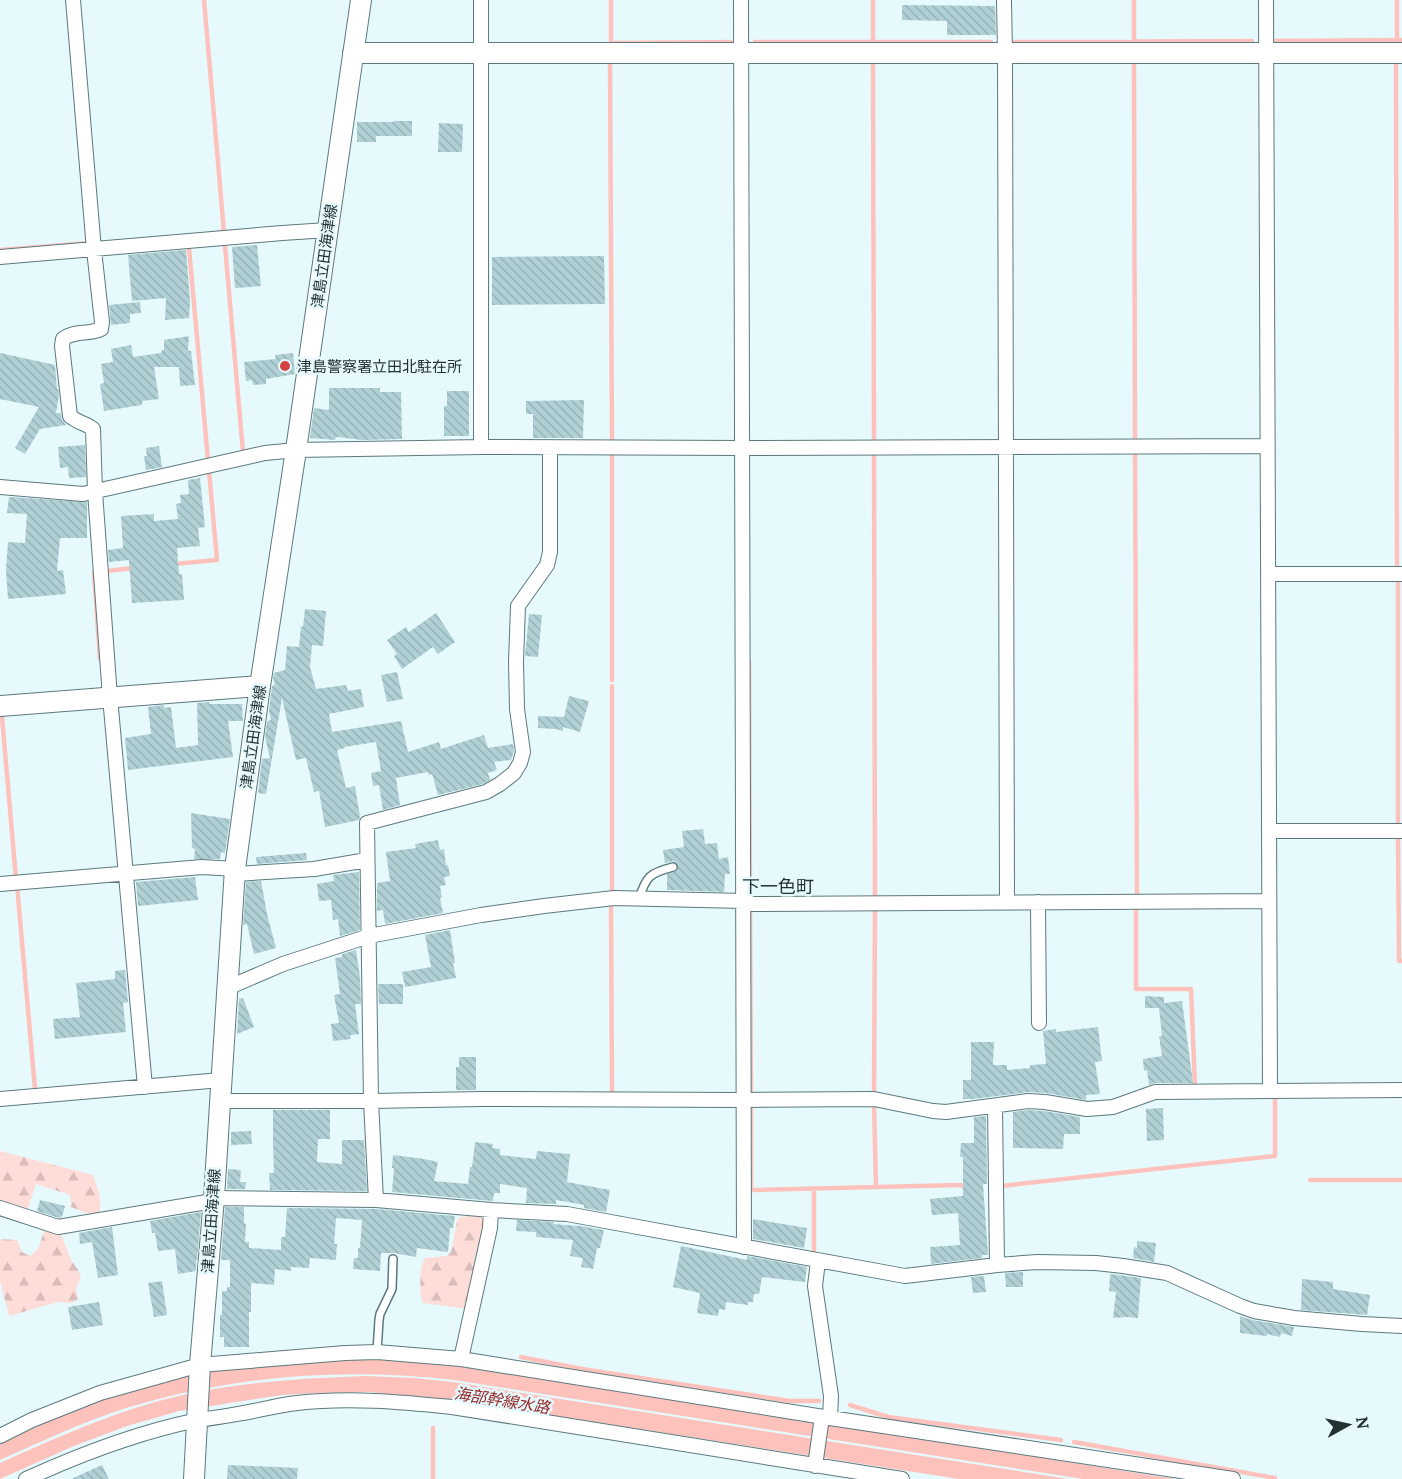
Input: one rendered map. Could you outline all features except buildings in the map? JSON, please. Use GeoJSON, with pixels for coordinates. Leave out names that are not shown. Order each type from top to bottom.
{"type":"FeatureCollection","features":[{"type":"Feature","properties":{"kind":"main road","name":"津島立田海津線"},"geometry":{"type":"LineString","coordinates":[[194,1479],[235,872],[260,686],[361,0]]}},
{"type":"Feature","properties":{"kind":"main road"},"geometry":{"type":"LineString","coordinates":[[353,53],[1402,53]]}},
{"type":"Feature","properties":{"kind":"main road"},"geometry":{"type":"LineString","coordinates":[[0,706],[260,686]]}},
{"type":"Feature","properties":{"kind":"street"},"geometry":{"type":"LineString","coordinates":[[73,0],[102,322],[101,329],[95,332],[69,334],[63,339],[62,346],[70,416],[78,423],[87,424],[93,429],[95,492],[111,697],[145,1087]]}},
{"type":"Feature","properties":{"kind":"street"},"geometry":{"type":"LineString","coordinates":[[481,0],[481,447]]}},
{"type":"Feature","properties":{"kind":"street"},"geometry":{"type":"LineString","coordinates":[[741,0],[744,1247]]}},
{"type":"Feature","properties":{"kind":"street"},"geometry":{"type":"LineString","coordinates":[[1004,0],[1007,902]]}},
{"type":"Feature","properties":{"kind":"street"},"geometry":{"type":"LineString","coordinates":[[1266,0],[1270,1091]]}},
{"type":"Feature","properties":{"kind":"street"},"geometry":{"type":"LineString","coordinates":[[0,257],[328,231]]}},
{"type":"Feature","properties":{"kind":"street"},"geometry":{"type":"LineString","coordinates":[[0,486],[83,494],[265,453],[296,450],[481,447],[1268,446]]}},
{"type":"Feature","properties":{"kind":"street"},"geometry":{"type":"LineString","coordinates":[[375,1200],[371,1101],[367,823],[486,792],[514,773],[520,763],[523,752],[518,708],[516,651],[518,606],[547,565],[550,552],[550,448]]}},
{"type":"Feature","properties":{"kind":"street"},"geometry":{"type":"LineString","coordinates":[[1268,574],[1402,574]]}},
{"type":"Feature","properties":{"kind":"street"},"geometry":{"type":"LineString","coordinates":[[1269,831],[1402,831]]}},
{"type":"Feature","properties":{"kind":"street"},"geometry":{"type":"LineString","coordinates":[[0,884],[202,867],[235,872],[314,869],[367,860]]}},
{"type":"Feature","properties":{"kind":"street"},"geometry":{"type":"LineString","coordinates":[[227,988],[283,964],[369,936],[544,906],[614,898],[744,901],[753,904],[1269,901]]}},
{"type":"Feature","properties":{"kind":"street"},"geometry":{"type":"LineString","coordinates":[[1038,902],[1039,1023]]}},
{"type":"Feature","properties":{"kind":"street"},"geometry":{"type":"LineString","coordinates":[[0,1099],[221,1080]]}},
{"type":"Feature","properties":{"kind":"street"},"geometry":{"type":"LineString","coordinates":[[220,1101],[874,1099],[933,1112],[946,1112],[1028,1101],[1087,1109],[1113,1107],[1155,1092],[1402,1090]]}},
{"type":"Feature","properties":{"kind":"street"},"geometry":{"type":"LineString","coordinates":[[995,1106],[997,1265]]}},
{"type":"Feature","properties":{"kind":"street"},"geometry":{"type":"LineString","coordinates":[[0,1208],[58,1227],[213,1199],[375,1200],[567,1214],[905,1276],[1037,1262],[1123,1266],[1167,1273],[1254,1311],[1294,1318],[1402,1326]]}},
{"type":"Feature","properties":{"kind":"street"},"geometry":{"type":"LineString","coordinates":[[461,1359],[490,1228],[491,1210]]}},
{"type":"Feature","properties":{"kind":"street"},"geometry":{"type":"LineString","coordinates":[[815,1462],[831,1396],[814,1286],[818,1261]]}},
{"type":"Feature","properties":{"kind":"street"},"geometry":{"type":"LineString","coordinates":[[0,1436],[32,1420],[100,1393],[200,1365],[377,1352],[461,1359],[824,1418],[1233,1479]]}},
{"type":"Feature","properties":{"kind":"street"},"geometry":{"type":"LineString","coordinates":[[26,1479],[65,1461],[198,1416],[297,1403],[352,1401],[399,1402],[452,1407],[815,1462],[902,1479]]}},
{"type":"Feature","properties":{"kind":"lane"},"geometry":{"type":"LineString","coordinates":[[639,898],[643,885],[650,875],[656,871],[673,867]]}},
{"type":"Feature","properties":{"kind":"lane"},"geometry":{"type":"LineString","coordinates":[[377,1352],[380,1314],[392,1289],[393,1259]]}},
{"type":"Feature","properties":{"kind":"green space"},"geometry":{"type":"Polygon","coordinates":[[[0,1151],[93,1175],[100,1196],[100,1215],[94,1216],[71,1207],[70,1195],[36,1184],[27,1211],[0,1202],[0,1151]]]}},
{"type":"Feature","properties":{"kind":"green space"},"geometry":{"type":"Polygon","coordinates":[[[475,1215],[486,1217],[468,1309],[423,1303],[420,1280],[425,1258],[447,1256],[451,1252],[457,1221],[461,1217],[475,1215]]]}},
{"type":"Feature","properties":{"kind":"green space"},"geometry":{"type":"Polygon","coordinates":[[[45,1228],[60,1231],[71,1260],[81,1277],[76,1289],[78,1299],[72,1303],[58,1302],[9,1316],[0,1281],[0,1239],[17,1240],[22,1252],[30,1256],[38,1249],[45,1228]]]}},
{"type":"Feature","properties":{"kind":"water"},"geometry":{"type":"Polygon","coordinates":[[[371,1359],[459,1365],[1175,1479],[1083,1479],[454,1380],[370,1374],[287,1377],[245,1382],[163,1398],[92,1420],[0,1460],[0,1443],[74,1411],[150,1384],[203,1372],[245,1366],[371,1359]]]}},
{"type":"Feature","properties":{"kind":"water","name":"海部幹線水路"},"geometry":{"type":"Polygon","coordinates":[[[366,1376],[453,1382],[1069,1479],[959,1479],[454,1400],[369,1392],[282,1395],[179,1411],[127,1426],[74,1446],[0,1479],[0,1463],[74,1431],[150,1404],[202,1391],[243,1385],[366,1376]]]}},
{"type":"Feature","properties":{"kind":"waterway"},"geometry":{"type":"LineString","coordinates":[[204,0],[224,232],[219,232]]}},
{"type":"Feature","properties":{"kind":"waterway"},"geometry":{"type":"LineString","coordinates":[[611,0],[611,41]]}},
{"type":"Feature","properties":{"kind":"waterway"},"geometry":{"type":"LineString","coordinates":[[873,0],[873,42]]}},
{"type":"Feature","properties":{"kind":"waterway"},"geometry":{"type":"LineString","coordinates":[[1134,0],[1134,41]]}},
{"type":"Feature","properties":{"kind":"waterway"},"geometry":{"type":"LineString","coordinates":[[1397,0],[1397,40]]}},
{"type":"Feature","properties":{"kind":"waterway"},"geometry":{"type":"LineString","coordinates":[[1274,41],[1402,40]]}},
{"type":"Feature","properties":{"kind":"waterway"},"geometry":{"type":"LineString","coordinates":[[1013,42],[1252,41]]}},
{"type":"Feature","properties":{"kind":"waterway"},"geometry":{"type":"LineString","coordinates":[[614,43],[731,42]]}},
{"type":"Feature","properties":{"kind":"waterway"},"geometry":{"type":"LineString","coordinates":[[755,42],[991,42]]}},
{"type":"Feature","properties":{"kind":"waterway"},"geometry":{"type":"LineString","coordinates":[[1134,61],[1135,442]]}},
{"type":"Feature","properties":{"kind":"waterway"},"geometry":{"type":"LineString","coordinates":[[610,63],[612,443]]}},
{"type":"Feature","properties":{"kind":"waterway"},"geometry":{"type":"LineString","coordinates":[[873,64],[874,443]]}},
{"type":"Feature","properties":{"kind":"waterway"},"geometry":{"type":"LineString","coordinates":[[1396,64],[1397,565]]}},
{"type":"Feature","properties":{"kind":"waterway"},"geometry":{"type":"LineString","coordinates":[[0,250],[89,243]]}},
{"type":"Feature","properties":{"kind":"waterway"},"geometry":{"type":"LineString","coordinates":[[225,246],[243,452]]}},
{"type":"Feature","properties":{"kind":"waterway"},"geometry":{"type":"LineString","coordinates":[[189,248],[208,460]]}},
{"type":"Feature","properties":{"kind":"waterway"},"geometry":{"type":"LineString","coordinates":[[874,452],[875,896]]}},
{"type":"Feature","properties":{"kind":"waterway"},"geometry":{"type":"LineString","coordinates":[[1135,452],[1137,897]]}},
{"type":"Feature","properties":{"kind":"waterway"},"geometry":{"type":"LineString","coordinates":[[612,455],[612,680]]}},
{"type":"Feature","properties":{"kind":"waterway"},"geometry":{"type":"LineString","coordinates":[[174,564],[217,560],[209,471]]}},
{"type":"Feature","properties":{"kind":"waterway"},"geometry":{"type":"LineString","coordinates":[[107,571],[133,568]]}},
{"type":"Feature","properties":{"kind":"waterway"},"geometry":{"type":"LineString","coordinates":[[94,572],[100,659]]}},
{"type":"Feature","properties":{"kind":"waterway"},"geometry":{"type":"LineString","coordinates":[[1398,580],[1398,826]]}},
{"type":"Feature","properties":{"kind":"waterway"},"geometry":{"type":"LineString","coordinates":[[749,662],[750,895]]}},
{"type":"Feature","properties":{"kind":"waterway"},"geometry":{"type":"LineString","coordinates":[[612,686],[612,893]]}},
{"type":"Feature","properties":{"kind":"waterway"},"geometry":{"type":"LineString","coordinates":[[2,717],[16,879]]}},
{"type":"Feature","properties":{"kind":"waterway"},"geometry":{"type":"LineString","coordinates":[[1398,835],[1399,961],[1402,961]]}},
{"type":"Feature","properties":{"kind":"waterway"},"geometry":{"type":"LineString","coordinates":[[17,885],[35,1089]]}},
{"type":"Feature","properties":{"kind":"waterway"},"geometry":{"type":"LineString","coordinates":[[611,903],[612,1095]]}},
{"type":"Feature","properties":{"kind":"waterway"},"geometry":{"type":"LineString","coordinates":[[1136,906],[1136,989],[1191,989],[1195,1086]]}},
{"type":"Feature","properties":{"kind":"waterway"},"geometry":{"type":"LineString","coordinates":[[750,907],[751,1093]]}},
{"type":"Feature","properties":{"kind":"waterway"},"geometry":{"type":"LineString","coordinates":[[874,1094],[875,910]]}},
{"type":"Feature","properties":{"kind":"waterway"},"geometry":{"type":"LineString","coordinates":[[1001,1186],[1275,1156],[1275,1094]]}},
{"type":"Feature","properties":{"kind":"waterway"},"geometry":{"type":"LineString","coordinates":[[874,1103],[876,1187]]}},
{"type":"Feature","properties":{"kind":"waterway"},"geometry":{"type":"LineString","coordinates":[[751,1107],[751,1190],[960,1185],[966,1187]]}},
{"type":"Feature","properties":{"kind":"waterway"},"geometry":{"type":"LineString","coordinates":[[1310,1180],[1402,1180]]}},
{"type":"Feature","properties":{"kind":"waterway"},"geometry":{"type":"LineString","coordinates":[[814,1189],[814,1252]]}},
{"type":"Feature","properties":{"kind":"waterway"},"geometry":{"type":"LineString","coordinates":[[521,1357],[582,1369],[790,1401],[819,1401]]}},
{"type":"Feature","properties":{"kind":"waterway"},"geometry":{"type":"LineString","coordinates":[[850,1405],[888,1417],[1061,1440]]}},
{"type":"Feature","properties":{"kind":"waterway"},"geometry":{"type":"LineString","coordinates":[[433,1428],[433,1479]]}},
{"type":"Feature","properties":{"kind":"waterway"},"geometry":{"type":"LineString","coordinates":[[1074,1442],[1275,1478]]}},
{"type":"Feature","properties":{"kind":"place","name":"津島警察署立田北駐在所"},"geometry":{"type":"Point","coordinates":[285,366]}},
{"type":"Feature","properties":{"kind":"district","name":"下一色町"},"geometry":{"type":"Point","coordinates":[778,886]}}]}
